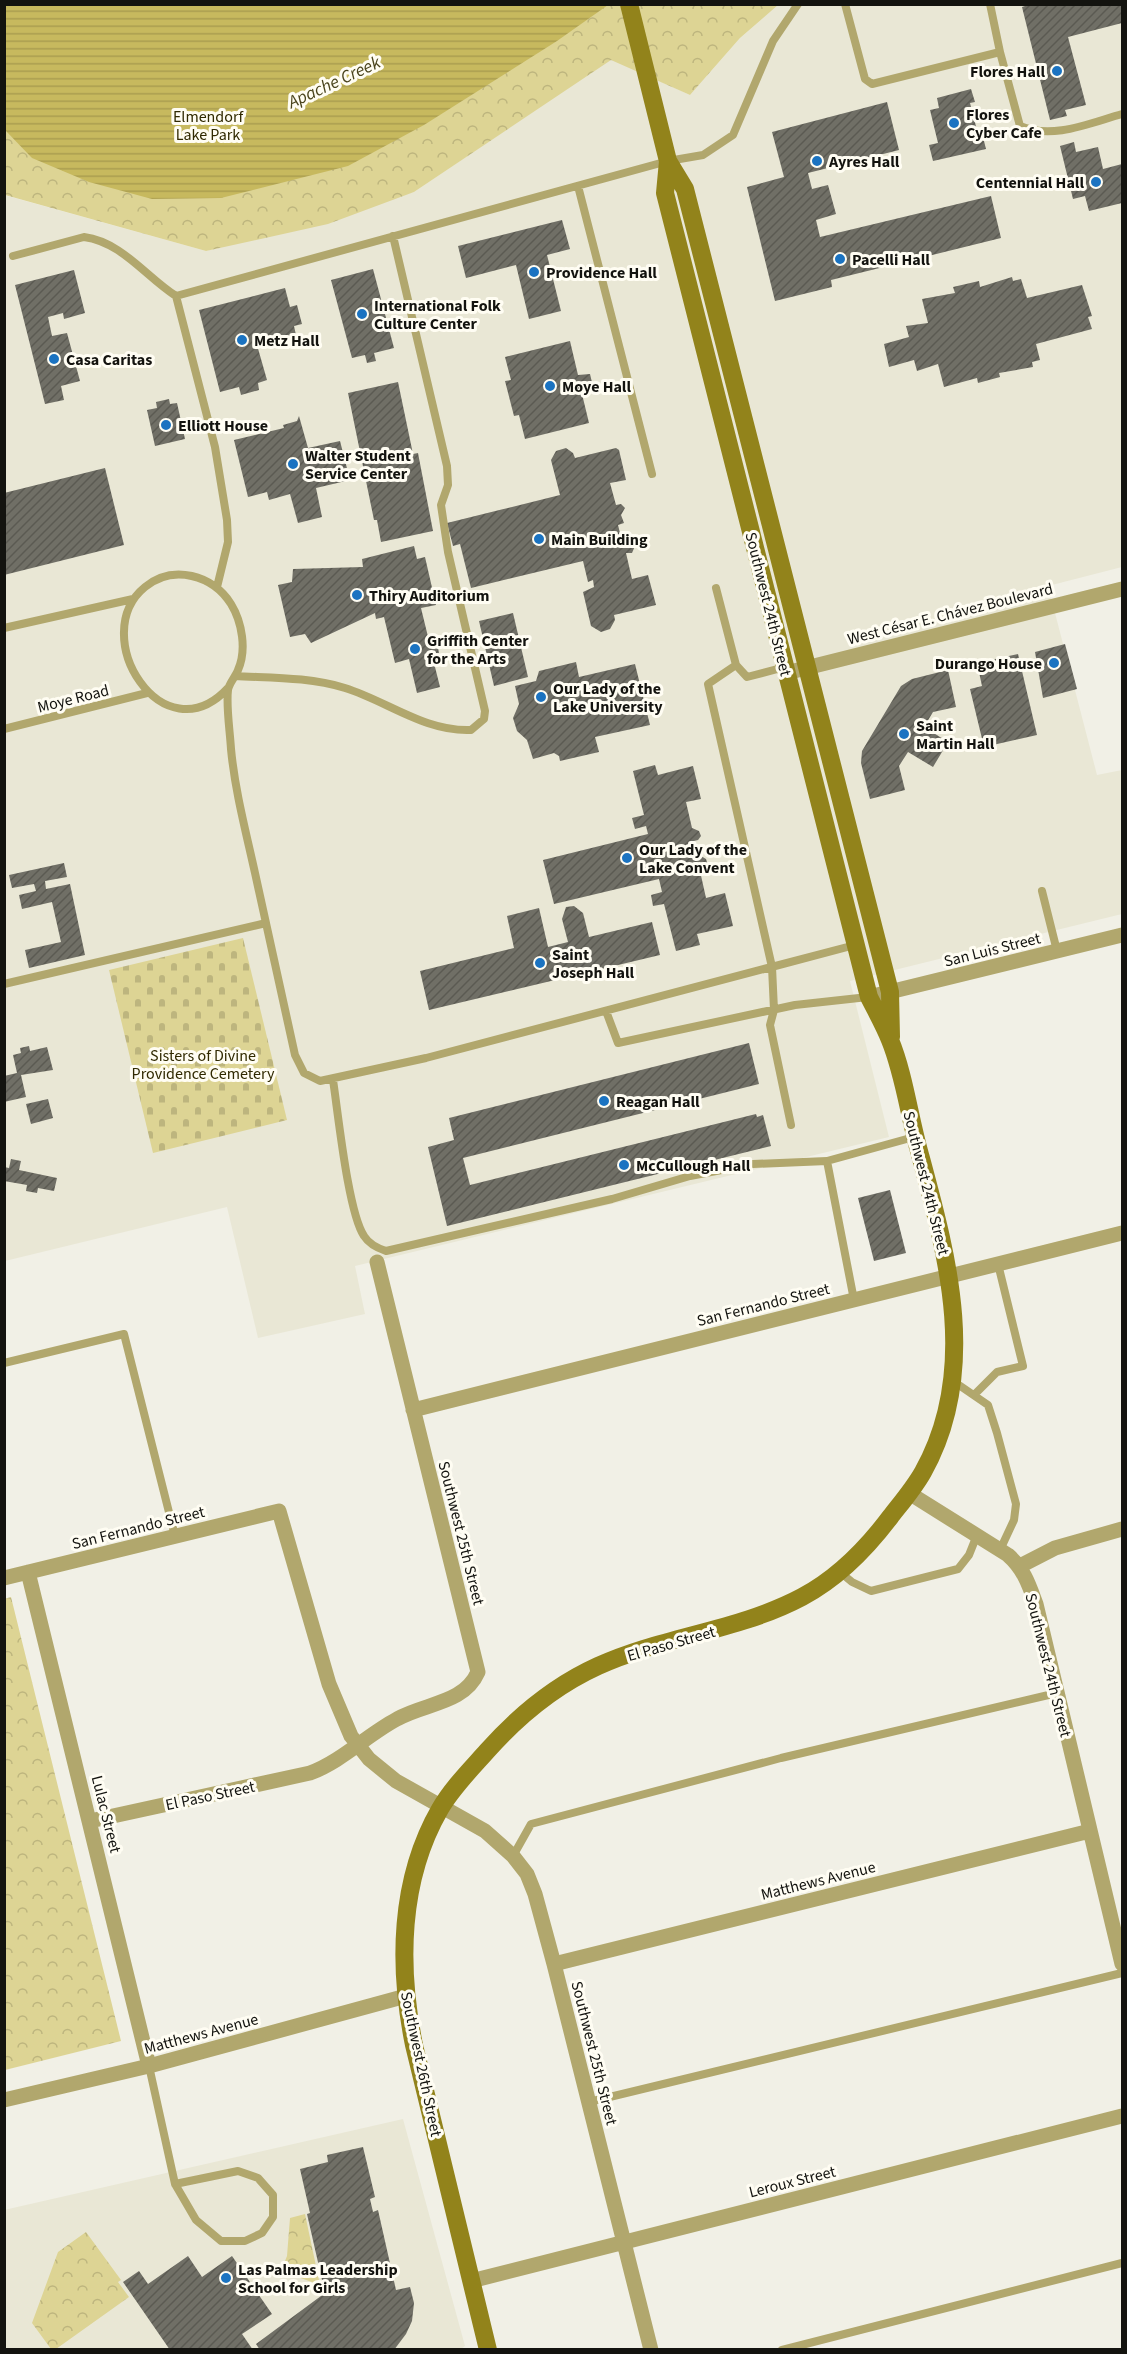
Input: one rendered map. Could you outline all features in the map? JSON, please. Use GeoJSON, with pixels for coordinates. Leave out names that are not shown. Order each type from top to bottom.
{"type":"FeatureCollection","features":[{"type":"Feature","properties":{"kind":"main road","name":"Southwest 24th Street"},"geometry":{"type":"LineString","coordinates":[[631,8],[668,161],[685,189],[890,993],[891,1041]]}},
{"type":"Feature","properties":{"kind":"main road","name":"Southwest 24th Street"},"geometry":{"type":"LineString","coordinates":[[668,161],[665,193],[785,670],[869,997],[891,1041],[950,1276],[954,1348],[945,1412],[924,1470],[909,1492]]}},
{"type":"Feature","properties":{"kind":"main road","name":"El Paso Street"},"geometry":{"type":"LineString","coordinates":[[441,1806],[502,1734],[529,1709],[557,1688],[600,1665],[646,1648],[742,1623],[803,1597],[839,1571],[877,1534],[909,1492]]}},
{"type":"Feature","properties":{"kind":"main road","name":"Southwest 26th Street"},"geometry":{"type":"LineString","coordinates":[[441,1806],[420,1850],[411,1892],[404,1947],[406,1996],[414,2045],[488,2349]]}},
{"type":"Feature","properties":{"kind":"street","name":"West César E. Chávez Boulevard"},"geometry":{"type":"LineString","coordinates":[[785,670],[807,668],[1122,589]]}},
{"type":"Feature","properties":{"kind":"street","name":"San Luis Street"},"geometry":{"type":"LineString","coordinates":[[869,997],[1122,935]]}},
{"type":"Feature","properties":{"kind":"street","name":"San Fernando Street"},"geometry":{"type":"LineString","coordinates":[[413,1410],[1122,1233]]}},
{"type":"Feature","properties":{"kind":"street","name":"Southwest 25th Street"},"geometry":{"type":"LineString","coordinates":[[358,1745],[409,1713],[459,1696],[470,1688],[478,1672],[376,1255]]}},
{"type":"Feature","properties":{"kind":"street","name":"Southwest 24th Street"},"geometry":{"type":"LineString","coordinates":[[909,1492],[1000,1550],[1020,1566],[1036,1604],[1122,1964]]}},
{"type":"Feature","properties":{"kind":"street","name":"San Fernando Street"},"geometry":{"type":"LineString","coordinates":[[4,1578],[279,1511],[329,1684],[343,1722],[358,1745]]}},
{"type":"Feature","properties":{"kind":"street"},"geometry":{"type":"LineString","coordinates":[[1020,1566],[1055,1548],[1122,1529]]}},
{"type":"Feature","properties":{"kind":"street","name":"Lulac Street"},"geometry":{"type":"LineString","coordinates":[[28,1572],[149,2066]]}},
{"type":"Feature","properties":{"kind":"street"},"geometry":{"type":"LineString","coordinates":[[358,1745],[369,1759],[396,1781],[441,1806]]}},
{"type":"Feature","properties":{"kind":"street","name":"El Paso Street"},"geometry":{"type":"LineString","coordinates":[[90,1821],[310,1773],[326,1767],[358,1745]]}},
{"type":"Feature","properties":{"kind":"street","name":"Southwest 25th Street"},"geometry":{"type":"LineString","coordinates":[[441,1806],[485,1832],[513,1856],[527,1874],[535,1894],[651,2349]]}},
{"type":"Feature","properties":{"kind":"street","name":"Matthews Avenue"},"geometry":{"type":"LineString","coordinates":[[554,1964],[1090,1832]]}},
{"type":"Feature","properties":{"kind":"street","name":"Matthews Avenue"},"geometry":{"type":"LineString","coordinates":[[4,2100],[149,2066],[406,1996]]}},
{"type":"Feature","properties":{"kind":"street","name":"Leroux Street"},"geometry":{"type":"LineString","coordinates":[[471,2281],[1122,2116]]}},
{"type":"Feature","properties":{"kind":"lane"},"geometry":{"type":"LineString","coordinates":[[177,296],[668,161],[703,155],[733,135],[773,41],[798,4]]}},
{"type":"Feature","properties":{"kind":"lane"},"geometry":{"type":"LineString","coordinates":[[845,4],[865,79],[872,84],[1000,52]]}},
{"type":"Feature","properties":{"kind":"lane"},"geometry":{"type":"LineString","coordinates":[[990,4],[1020,126],[1032,131],[1053,132],[1122,114]]}},
{"type":"Feature","properties":{"kind":"lane"},"geometry":{"type":"LineString","coordinates":[[578,186],[652,474]]}},
{"type":"Feature","properties":{"kind":"lane"},"geometry":{"type":"LineString","coordinates":[[235,676],[285,678],[343,687],[440,727],[471,730],[484,719],[485,711],[448,552],[441,505],[448,485],[447,466],[393,236]]}},
{"type":"Feature","properties":{"kind":"lane"},"geometry":{"type":"LineString","coordinates":[[13,256],[84,237],[96,238],[115,248],[177,296],[215,447],[227,520],[228,542],[216,587]]}},
{"type":"Feature","properties":{"kind":"lane"},"geometry":{"type":"LineString","coordinates":[[183,574],[200,577],[216,587],[231,604],[241,635],[242,661],[235,676],[228,688],[209,703],[194,707],[170,706],[147,693],[138,681],[128,657],[125,633],[127,615],[133,599],[146,586],[162,577],[183,574]]}},
{"type":"Feature","properties":{"kind":"lane"},"geometry":{"type":"LineString","coordinates":[[716,588],[736,665],[747,677],[785,670]]}},
{"type":"Feature","properties":{"kind":"lane"},"geometry":{"type":"LineString","coordinates":[[4,628],[133,599]]}},
{"type":"Feature","properties":{"kind":"lane"},"geometry":{"type":"LineString","coordinates":[[736,665],[708,684],[772,967],[774,1010],[770,1025],[791,1125]]}},
{"type":"Feature","properties":{"kind":"lane"},"geometry":{"type":"LineString","coordinates":[[228,688],[231,749],[238,794],[299,1065],[304,1073],[320,1081],[333,1080],[606,1011],[857,944]]}},
{"type":"Feature","properties":{"kind":"lane","name":"Moye Road"},"geometry":{"type":"LineString","coordinates":[[4,729],[147,693]]}},
{"type":"Feature","properties":{"kind":"lane"},"geometry":{"type":"LineString","coordinates":[[1042,891],[1057,951]]}},
{"type":"Feature","properties":{"kind":"lane"},"geometry":{"type":"LineString","coordinates":[[4,984],[266,923]]}},
{"type":"Feature","properties":{"kind":"lane"},"geometry":{"type":"LineString","coordinates":[[606,1011],[618,1043],[774,1010],[869,997]]}},
{"type":"Feature","properties":{"kind":"lane"},"geometry":{"type":"LineString","coordinates":[[333,1080],[354,1206],[363,1235],[376,1255],[612,1199],[690,1176],[753,1164],[827,1161],[915,1137]]}},
{"type":"Feature","properties":{"kind":"lane"},"geometry":{"type":"LineString","coordinates":[[827,1161],[854,1300]]}},
{"type":"Feature","properties":{"kind":"lane"},"geometry":{"type":"LineString","coordinates":[[975,1394],[997,1372],[1023,1366],[998,1264]]}},
{"type":"Feature","properties":{"kind":"lane"},"geometry":{"type":"LineString","coordinates":[[4,1363],[124,1334],[175,1536]]}},
{"type":"Feature","properties":{"kind":"lane"},"geometry":{"type":"LineString","coordinates":[[951,1380],[975,1394],[988,1405],[1016,1504],[1014,1520],[1000,1550]]}},
{"type":"Feature","properties":{"kind":"lane"},"geometry":{"type":"LineString","coordinates":[[839,1571],[852,1582],[871,1591],[958,1569],[969,1555],[977,1535]]}},
{"type":"Feature","properties":{"kind":"lane"},"geometry":{"type":"LineString","coordinates":[[513,1856],[531,1824],[781,1758],[1057,1692]]}},
{"type":"Feature","properties":{"kind":"lane"},"geometry":{"type":"LineString","coordinates":[[589,2102],[1122,1973]]}},
{"type":"Feature","properties":{"kind":"lane"},"geometry":{"type":"LineString","coordinates":[[149,2066],[176,2184],[196,2220],[221,2241],[245,2241],[262,2233],[273,2217],[273,2195],[258,2178],[238,2171],[176,2184]]}},
{"type":"Feature","properties":{"kind":"lane"},"geometry":{"type":"LineString","coordinates":[[782,2349],[1122,2264]]}},
{"type":"Feature","properties":{"kind":"shaded area","name":"Our Lady of the Lake University"},"geometry":{"type":"Polygon","coordinates":[[[778,5],[1122,5],[1122,567],[1048,586],[1097,775],[1122,770],[1122,914],[850,981],[889,1137],[355,1266],[365,1314],[258,1338],[227,1207],[5,1261],[4,195],[206,251],[414,192],[611,59],[690,95],[740,38],[778,5]]]}},
{"type":"Feature","properties":{"kind":"shaded area","name":"Las Palmas Leadership School for Girls"},"geometry":{"type":"Polygon","coordinates":[[[403,2119],[465,2346],[460,2350],[5,2349],[4,2210],[403,2119]]]}},
{"type":"Feature","properties":{"kind":"green space","name":"Elmendorf Lake Park"},"geometry":{"type":"Polygon","coordinates":[[[4,5],[778,5],[740,38],[690,95],[611,60],[414,192],[328,224],[206,251],[5,195],[4,5]]]}},
{"type":"Feature","properties":{"kind":"green space","name":"Sisters of Divine Providence Cemetery"},"geometry":{"type":"Polygon","coordinates":[[[243,938],[287,1120],[153,1153],[109,970],[243,938]]]}},
{"type":"Feature","properties":{"kind":"green space"},"geometry":{"type":"Polygon","coordinates":[[[11,1597],[121,2041],[5,2070],[4,1599],[11,1597]]]}},
{"type":"Feature","properties":{"kind":"green space"},"geometry":{"type":"Polygon","coordinates":[[[305,2214],[320,2285],[281,2271],[287,2256],[290,2218],[305,2214]]]}},
{"type":"Feature","properties":{"kind":"green space"},"geometry":{"type":"Polygon","coordinates":[[[86,2232],[121,2280],[118,2282],[129,2297],[56,2349],[51,2349],[32,2323],[58,2252],[86,2232]]]}},
{"type":"Feature","properties":{"kind":"water","name":"Elmendorf Lake Park"},"geometry":{"type":"Polygon","coordinates":[[[4,5],[608,5],[557,41],[424,125],[348,166],[221,198],[152,199],[89,182],[32,158],[5,130],[4,5]]]}},
{"type":"Feature","properties":{"kind":"building","name":"Flores Hall"},"geometry":{"type":"Polygon","coordinates":[[[1031,4],[1122,4],[1122,23],[1068,37],[1086,105],[1065,110],[1067,116],[1050,120],[1022,7],[1031,4]]]}},
{"type":"Feature","properties":{"kind":"building","name":"Flores Cyber Cafe"},"geometry":{"type":"Polygon","coordinates":[[[971,89],[975,102],[970,103],[979,138],[983,137],[986,149],[933,161],[929,145],[938,143],[930,110],[939,108],[937,98],[971,89]]]}},
{"type":"Feature","properties":{"kind":"building"},"geometry":{"type":"Polygon","coordinates":[[[887,102],[899,150],[808,173],[812,189],[828,185],[836,214],[816,220],[820,237],[991,196],[1001,238],[831,280],[832,287],[775,301],[747,187],[784,177],[772,132],[887,102]]]}},
{"type":"Feature","properties":{"kind":"building","name":"Centennial Hall"},"geometry":{"type":"Polygon","coordinates":[[[1074,142],[1076,152],[1098,147],[1103,169],[1122,164],[1122,203],[1089,211],[1085,196],[1073,199],[1060,146],[1074,142]]]}},
{"type":"Feature","properties":{"kind":"building","name":"Providence Hall"},"geometry":{"type":"Polygon","coordinates":[[[562,220],[570,249],[547,255],[561,311],[529,319],[516,265],[466,278],[458,246],[562,220]]]}},
{"type":"Feature","properties":{"kind":"building","name":"International Folk Culture Center"},"geometry":{"type":"Polygon","coordinates":[[[373,269],[394,348],[374,353],[376,361],[367,363],[365,355],[352,358],[331,280],[373,269]]]}},
{"type":"Feature","properties":{"kind":"building","name":"Casa Caritas"},"geometry":{"type":"Polygon","coordinates":[[[74,270],[85,313],[64,319],[63,313],[48,317],[52,336],[67,333],[80,381],[61,386],[64,400],[45,404],[15,285],[74,270]]]}},
{"type":"Feature","properties":{"kind":"building"},"geometry":{"type":"Polygon","coordinates":[[[1012,277],[1013,281],[1021,279],[1027,298],[1082,285],[1092,316],[1088,317],[1092,329],[1036,344],[1040,360],[1032,362],[1033,367],[999,373],[1000,377],[978,383],[977,378],[944,387],[938,364],[917,371],[914,360],[889,367],[884,344],[909,337],[906,326],[928,323],[922,299],[955,293],[953,287],[979,281],[980,287],[1012,277]]]}},
{"type":"Feature","properties":{"kind":"building","name":"Metz Hall"},"geometry":{"type":"Polygon","coordinates":[[[285,288],[290,307],[297,305],[302,324],[294,326],[296,335],[257,345],[267,380],[258,383],[259,390],[241,395],[239,387],[220,392],[199,310],[285,288]]]}},
{"type":"Feature","properties":{"kind":"building","name":"Moye Hall"},"geometry":{"type":"Polygon","coordinates":[[[570,341],[578,375],[590,374],[594,391],[582,394],[589,423],[525,439],[519,415],[514,416],[505,381],[511,380],[505,357],[570,341]]]}},
{"type":"Feature","properties":{"kind":"building"},"geometry":{"type":"Polygon","coordinates":[[[398,382],[413,454],[418,453],[433,531],[381,542],[377,520],[374,520],[348,393],[398,382]]]}},
{"type":"Feature","properties":{"kind":"building","name":"Elliott House"},"geometry":{"type":"Polygon","coordinates":[[[169,399],[170,404],[177,403],[185,439],[155,446],[147,410],[157,408],[156,402],[169,399]]]}},
{"type":"Feature","properties":{"kind":"building","name":"Walter Student Service Center"},"geometry":{"type":"Polygon","coordinates":[[[299,416],[308,448],[340,441],[350,480],[316,488],[322,517],[298,523],[290,494],[269,500],[267,492],[248,497],[234,440],[284,428],[283,425],[297,421],[299,416]]]}},
{"type":"Feature","properties":{"kind":"building","name":"Main Building"},"geometry":{"type":"Polygon","coordinates":[[[566,448],[573,453],[575,458],[616,448],[619,450],[626,480],[610,483],[616,505],[621,504],[625,508],[621,515],[624,523],[618,525],[621,537],[626,535],[628,542],[635,546],[632,553],[626,553],[632,579],[648,575],[656,605],[614,615],[615,620],[610,629],[601,632],[591,626],[583,592],[594,587],[593,580],[588,582],[583,561],[471,588],[460,544],[453,546],[447,523],[560,495],[551,460],[556,451],[566,448]]]}},
{"type":"Feature","properties":{"kind":"building"},"geometry":{"type":"Polygon","coordinates":[[[105,468],[124,545],[4,575],[4,493],[105,468]]]}},
{"type":"Feature","properties":{"kind":"building","name":"Thiry Auditorium"},"geometry":{"type":"Polygon","coordinates":[[[414,546],[417,559],[425,557],[436,605],[421,608],[430,645],[437,643],[439,653],[432,655],[440,687],[417,693],[409,659],[395,663],[384,617],[376,619],[375,613],[311,643],[305,634],[290,637],[278,585],[292,582],[293,569],[363,567],[362,559],[414,546]]]}},
{"type":"Feature","properties":{"kind":"building"},"geometry":{"type":"Polygon","coordinates":[[[513,613],[528,677],[494,686],[479,621],[513,613]]]}},
{"type":"Feature","properties":{"kind":"building","name":"Durango House"},"geometry":{"type":"Polygon","coordinates":[[[1065,644],[1077,689],[1043,698],[1035,652],[1065,644]]]}},
{"type":"Feature","properties":{"kind":"building"},"geometry":{"type":"Polygon","coordinates":[[[1018,654],[1037,735],[984,747],[970,689],[982,686],[977,663],[1018,654]]]}},
{"type":"Feature","properties":{"kind":"building"},"geometry":{"type":"Polygon","coordinates":[[[576,662],[579,677],[635,664],[650,725],[595,737],[599,752],[560,761],[559,756],[554,753],[533,759],[527,740],[517,731],[513,718],[519,704],[515,686],[536,681],[539,671],[576,662]]]}},
{"type":"Feature","properties":{"kind":"building","name":"Saint Martin Hall"},"geometry":{"type":"Polygon","coordinates":[[[948,670],[956,707],[933,712],[924,727],[948,742],[933,767],[908,752],[899,766],[905,790],[870,799],[861,763],[862,751],[901,686],[912,679],[948,670]]]}},
{"type":"Feature","properties":{"kind":"building","name":"Our Lady of the Lake Convent"},"geometry":{"type":"Polygon","coordinates":[[[655,765],[658,775],[693,766],[701,799],[686,802],[692,828],[699,831],[701,836],[698,840],[690,842],[694,858],[701,856],[706,859],[708,865],[700,871],[706,898],[725,893],[733,926],[697,934],[700,945],[676,951],[664,904],[653,906],[651,895],[662,892],[659,879],[554,904],[543,860],[648,834],[646,826],[635,829],[632,818],[644,815],[633,771],[655,765]]]}},
{"type":"Feature","properties":{"kind":"building"},"geometry":{"type":"Polygon","coordinates":[[[64,863],[67,877],[45,881],[46,889],[70,884],[85,955],[29,968],[25,950],[61,942],[52,902],[22,909],[19,895],[36,891],[34,884],[12,888],[9,875],[64,863]]]}},
{"type":"Feature","properties":{"kind":"building","name":"Saint Joseph Hall"},"geometry":{"type":"Polygon","coordinates":[[[574,906],[583,913],[589,937],[652,922],[660,955],[429,1010],[420,971],[514,948],[507,916],[539,908],[548,947],[568,942],[562,919],[566,907],[574,906]]]}},
{"type":"Feature","properties":{"kind":"building"},"geometry":{"type":"Polygon","coordinates":[[[749,1043],[759,1084],[463,1158],[470,1185],[756,1114],[757,1117],[763,1115],[771,1146],[447,1226],[428,1147],[454,1140],[449,1118],[749,1043]]]}},
{"type":"Feature","properties":{"kind":"building"},"geometry":{"type":"Polygon","coordinates":[[[29,1046],[30,1051],[47,1047],[53,1070],[21,1075],[26,1097],[4,1102],[4,1076],[17,1073],[13,1055],[21,1053],[20,1048],[29,1046]]]}},
{"type":"Feature","properties":{"kind":"building"},"geometry":{"type":"Polygon","coordinates":[[[48,1099],[53,1118],[31,1124],[26,1104],[48,1099]]]}},
{"type":"Feature","properties":{"kind":"building"},"geometry":{"type":"Polygon","coordinates":[[[11,1159],[21,1161],[19,1170],[57,1178],[54,1191],[38,1188],[37,1193],[26,1191],[27,1185],[4,1181],[4,1167],[9,1168],[11,1159]]]}},
{"type":"Feature","properties":{"kind":"building"},"geometry":{"type":"Polygon","coordinates":[[[890,1190],[906,1253],[874,1261],[858,1198],[890,1190]]]}},
{"type":"Feature","properties":{"kind":"building"},"geometry":{"type":"Polygon","coordinates":[[[363,2147],[375,2197],[370,2199],[373,2212],[378,2210],[396,2290],[410,2287],[414,2303],[412,2321],[406,2334],[394,2350],[260,2350],[256,2344],[325,2293],[307,2214],[310,2213],[300,2169],[328,2162],[327,2155],[363,2147]]]}},
{"type":"Feature","properties":{"kind":"building"},"geometry":{"type":"Polygon","coordinates":[[[188,2256],[202,2277],[232,2256],[272,2314],[242,2334],[253,2350],[170,2350],[123,2282],[139,2271],[148,2284],[188,2256]]]}},
{"type":"Feature","properties":{"kind":"place","name":"Flores Hall"},"geometry":{"type":"Point","coordinates":[1057,71]}},
{"type":"Feature","properties":{"kind":"place","name":"Flores Cyber Cafe"},"geometry":{"type":"Point","coordinates":[954,123]}},
{"type":"Feature","properties":{"kind":"place","name":"Ayres Hall"},"geometry":{"type":"Point","coordinates":[817,161]}},
{"type":"Feature","properties":{"kind":"place","name":"Centennial Hall"},"geometry":{"type":"Point","coordinates":[1096,182]}},
{"type":"Feature","properties":{"kind":"place","name":"Pacelli Hall"},"geometry":{"type":"Point","coordinates":[840,259]}},
{"type":"Feature","properties":{"kind":"place","name":"Providence Hall"},"geometry":{"type":"Point","coordinates":[534,272]}},
{"type":"Feature","properties":{"kind":"place","name":"International Folk Culture Center"},"geometry":{"type":"Point","coordinates":[362,314]}},
{"type":"Feature","properties":{"kind":"place","name":"Metz Hall"},"geometry":{"type":"Point","coordinates":[242,340]}},
{"type":"Feature","properties":{"kind":"place","name":"Casa Caritas"},"geometry":{"type":"Point","coordinates":[54,359]}},
{"type":"Feature","properties":{"kind":"place","name":"Moye Hall"},"geometry":{"type":"Point","coordinates":[550,386]}},
{"type":"Feature","properties":{"kind":"place","name":"Elliott House"},"geometry":{"type":"Point","coordinates":[166,425]}},
{"type":"Feature","properties":{"kind":"place","name":"Walter Student Service Center"},"geometry":{"type":"Point","coordinates":[293,464]}},
{"type":"Feature","properties":{"kind":"place","name":"Main Building"},"geometry":{"type":"Point","coordinates":[539,539]}},
{"type":"Feature","properties":{"kind":"place","name":"Thiry Auditorium"},"geometry":{"type":"Point","coordinates":[357,595]}},
{"type":"Feature","properties":{"kind":"place","name":"Griffith Center for the Arts"},"geometry":{"type":"Point","coordinates":[415,649]}},
{"type":"Feature","properties":{"kind":"place","name":"Durango House"},"geometry":{"type":"Point","coordinates":[1054,663]}},
{"type":"Feature","properties":{"kind":"place","name":"Our Lady of the Lake University"},"geometry":{"type":"Point","coordinates":[541,697]}},
{"type":"Feature","properties":{"kind":"place","name":"Saint Martin Hall"},"geometry":{"type":"Point","coordinates":[904,734]}},
{"type":"Feature","properties":{"kind":"place","name":"Our Lady of the Lake Convent"},"geometry":{"type":"Point","coordinates":[627,858]}},
{"type":"Feature","properties":{"kind":"place","name":"Saint Joseph Hall"},"geometry":{"type":"Point","coordinates":[540,963]}},
{"type":"Feature","properties":{"kind":"place","name":"Reagan Hall"},"geometry":{"type":"Point","coordinates":[604,1101]}},
{"type":"Feature","properties":{"kind":"place","name":"McCullough Hall"},"geometry":{"type":"Point","coordinates":[624,1165]}},
{"type":"Feature","properties":{"kind":"place","name":"Las Palmas Leadership School for Girls"},"geometry":{"type":"Point","coordinates":[226,2278]}},
{"type":"Feature","properties":{"kind":"water label","name":"Apache Creek"},"geometry":{"type":"Point","coordinates":[334,82]}}]}
